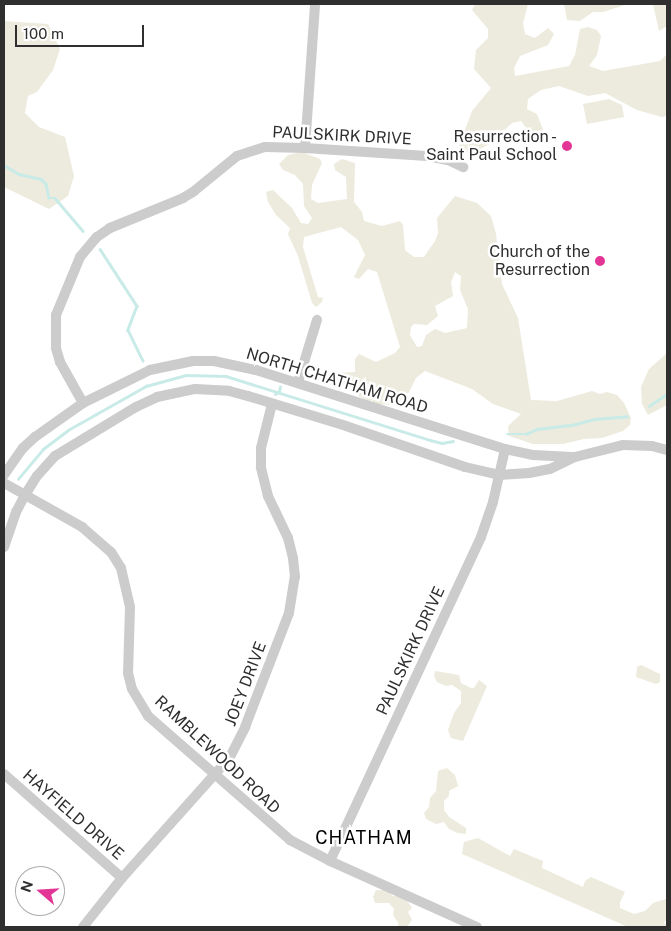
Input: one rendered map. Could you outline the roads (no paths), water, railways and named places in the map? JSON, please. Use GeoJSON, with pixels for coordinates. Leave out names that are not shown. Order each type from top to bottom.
{"type":"FeatureCollection","features":[{"type":"Feature","properties":{"kind":"street"},"geometry":{"type":"LineString","coordinates":[[305,148],[315,4]]}},
{"type":"Feature","properties":{"kind":"street","name":"PAULSKIRK DRIVE"},"geometry":{"type":"LineString","coordinates":[[83,403],[60,362],[54,332],[62,298],[80,257],[88,246],[110,228],[194,192],[237,156],[265,147],[427,156],[448,160],[463,167]]}},
{"type":"Feature","properties":{"kind":"street"},"geometry":{"type":"LineString","coordinates":[[298,382],[317,320]]}},
{"type":"Feature","properties":{"kind":"street","name":"NORTH CHATHAM ROAD"},"geometry":{"type":"LineString","coordinates":[[4,475],[23,448],[35,437],[83,403],[150,370],[194,361],[234,364],[298,382],[505,449],[533,456],[575,457]]}},
{"type":"Feature","properties":{"kind":"street","name":"NORTH CHATHAM ROAD"},"geometry":{"type":"LineString","coordinates":[[4,547],[16,512],[25,495],[37,476],[55,456],[136,407],[157,397],[195,389],[229,391],[346,426],[465,467],[499,475],[529,473],[550,469],[575,457],[623,446],[652,446],[667,450]]}},
{"type":"Feature","properties":{"kind":"street","name":"JOEY DRIVE"},"geometry":{"type":"LineString","coordinates":[[83,927],[122,878],[215,774],[239,741],[289,613],[295,576],[288,538],[268,496],[261,467],[261,448],[272,404]]}},
{"type":"Feature","properties":{"kind":"street","name":"PAULSKIRK DRIVE"},"geometry":{"type":"LineString","coordinates":[[330,861],[481,537],[491,508],[505,449]]}},
{"type":"Feature","properties":{"kind":"street","name":"RAMBLEWOOD ROAD"},"geometry":{"type":"LineString","coordinates":[[4,484],[82,527],[111,552],[121,568],[130,607],[127,654],[132,688],[148,716],[278,832],[306,850],[477,927]]}},
{"type":"Feature","properties":{"kind":"street","name":"HAYFIELD DRIVE"},"geometry":{"type":"LineString","coordinates":[[4,774],[122,878]]}},
{"type":"Feature","properties":{"kind":"waterway"},"geometry":{"type":"LineString","coordinates":[[4,165],[19,174],[41,179],[46,184],[49,198],[55,198],[83,231]]}},
{"type":"Feature","properties":{"kind":"waterway"},"geometry":{"type":"LineString","coordinates":[[100,249],[137,306],[128,330],[143,361]]}},
{"type":"Feature","properties":{"kind":"waterway"},"geometry":{"type":"LineString","coordinates":[[18,479],[43,449],[68,430],[146,386],[186,375],[226,376],[430,440],[442,443],[453,441]]}},
{"type":"Feature","properties":{"kind":"waterway"},"geometry":{"type":"LineString","coordinates":[[275,394],[279,392],[280,387]]}},
{"type":"Feature","properties":{"kind":"waterway"},"geometry":{"type":"LineString","coordinates":[[649,406],[667,394]]}},
{"type":"Feature","properties":{"kind":"waterway"},"geometry":{"type":"LineString","coordinates":[[507,434],[526,434],[537,429],[572,425],[595,419],[627,416]]}},
{"type":"Feature","properties":{"kind":"place","name":"Resurrection - Saint Paul School"},"geometry":{"type":"Point","coordinates":[567,146]}},
{"type":"Feature","properties":{"kind":"place","name":"Church of the Resurrection"},"geometry":{"type":"Point","coordinates":[600,261]}},
{"type":"Feature","properties":{"kind":"district","name":"CHATHAM"},"geometry":{"type":"Point","coordinates":[364,838]}}]}
